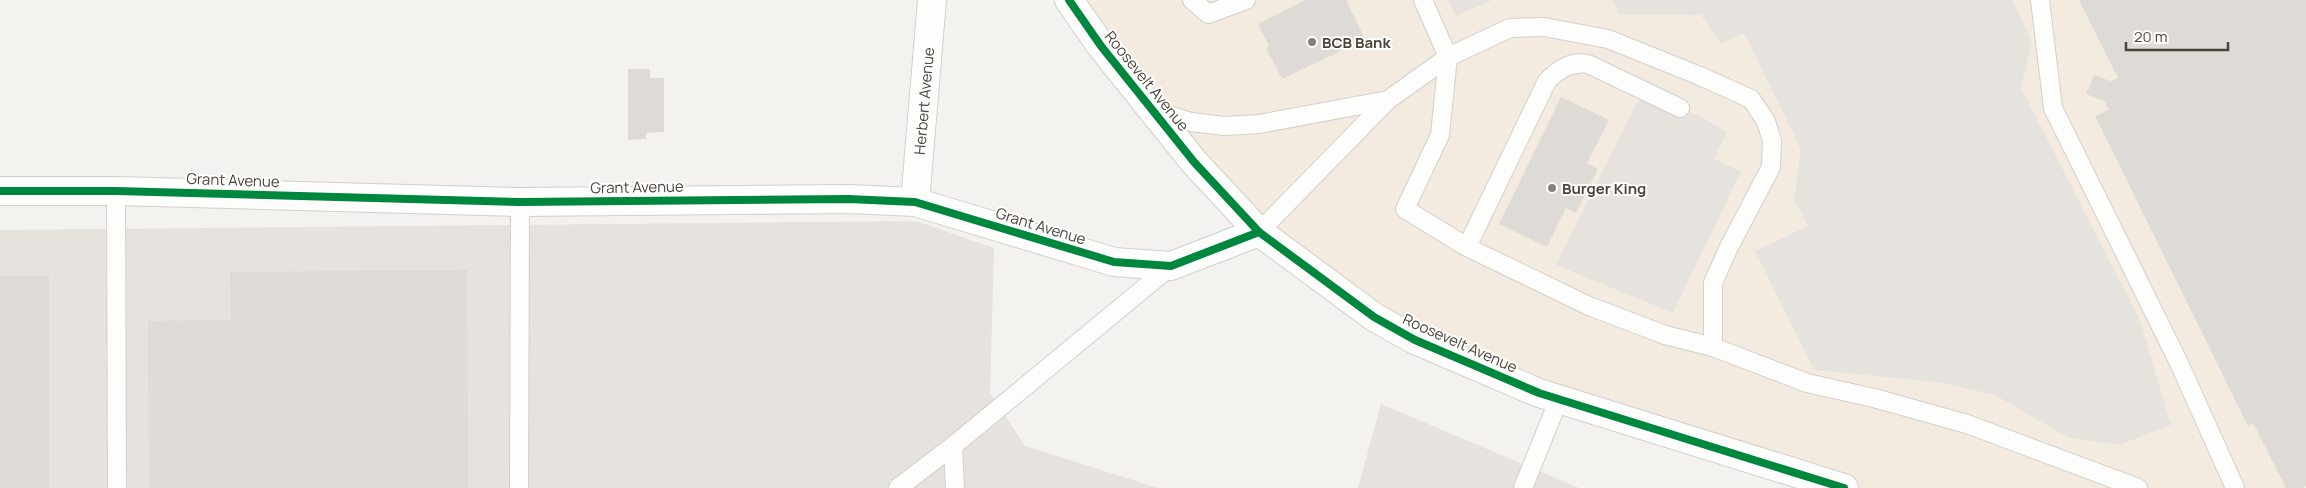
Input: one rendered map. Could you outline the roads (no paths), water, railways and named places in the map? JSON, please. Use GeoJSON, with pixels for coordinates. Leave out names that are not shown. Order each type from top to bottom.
{"type":"FeatureCollection","features":[{"type":"Feature","properties":{"kind":"street","name":"Herbert Avenue"},"geometry":{"type":"LineString","coordinates":[[915,202],[932,0]]}},
{"type":"Feature","properties":{"kind":"street","name":"Roosevelt Avenue"},"geometry":{"type":"LineString","coordinates":[[1069,0],[1101,46],[1194,162],[1259,232],[1374,317],[1415,340],[1539,393],[1844,488]]}},
{"type":"Feature","properties":{"kind":"street","name":"Grant Avenue"},"geometry":{"type":"LineString","coordinates":[[0,191],[116,191],[520,202],[848,199],[915,202],[1114,262],[1171,266],[1259,232]]}},
{"type":"Feature","properties":{"kind":"lane"},"geometry":{"type":"LineString","coordinates":[[1193,2],[1208,14],[1246,0]]}},
{"type":"Feature","properties":{"kind":"lane"},"geometry":{"type":"LineString","coordinates":[[1423,0],[1448,57],[1440,136],[1405,209],[1468,247],[1589,306],[1665,335],[1714,347],[1807,383],[1874,398],[1967,424],[2138,488]]}},
{"type":"Feature","properties":{"kind":"lane"},"geometry":{"type":"LineString","coordinates":[[2040,0],[2052,108],[2179,363],[2235,488]]}},
{"type":"Feature","properties":{"kind":"lane"},"geometry":{"type":"LineString","coordinates":[[1259,232],[1388,100],[1448,57],[1510,28],[1544,27],[1608,39],[1751,99],[1766,121],[1772,141],[1771,167],[1729,247],[1713,283],[1714,347]]}},
{"type":"Feature","properties":{"kind":"lane"},"geometry":{"type":"LineString","coordinates":[[1468,247],[1548,82],[1567,66],[1580,62],[1588,64],[1680,108]]}},
{"type":"Feature","properties":{"kind":"lane"},"geometry":{"type":"LineString","coordinates":[[1152,109],[1191,122],[1224,126],[1259,124],[1388,100]]}},
{"type":"Feature","properties":{"kind":"lane"},"geometry":{"type":"LineString","coordinates":[[116,191],[117,488]]}},
{"type":"Feature","properties":{"kind":"lane"},"geometry":{"type":"LineString","coordinates":[[519,488],[520,202]]}},
{"type":"Feature","properties":{"kind":"lane"},"geometry":{"type":"LineString","coordinates":[[898,488],[1171,266]]}},
{"type":"Feature","properties":{"kind":"lane"},"geometry":{"type":"LineString","coordinates":[[1523,488],[1558,399]]}},
{"type":"Feature","properties":{"kind":"lane"},"geometry":{"type":"LineString","coordinates":[[952,446],[955,488]]}},
{"type":"Feature","properties":{"kind":"place","name":"BCB Bank"},"geometry":{"type":"Point","coordinates":[1312,42]}},
{"type":"Feature","properties":{"kind":"place","name":"Burger King"},"geometry":{"type":"Point","coordinates":[1552,188]}}]}
